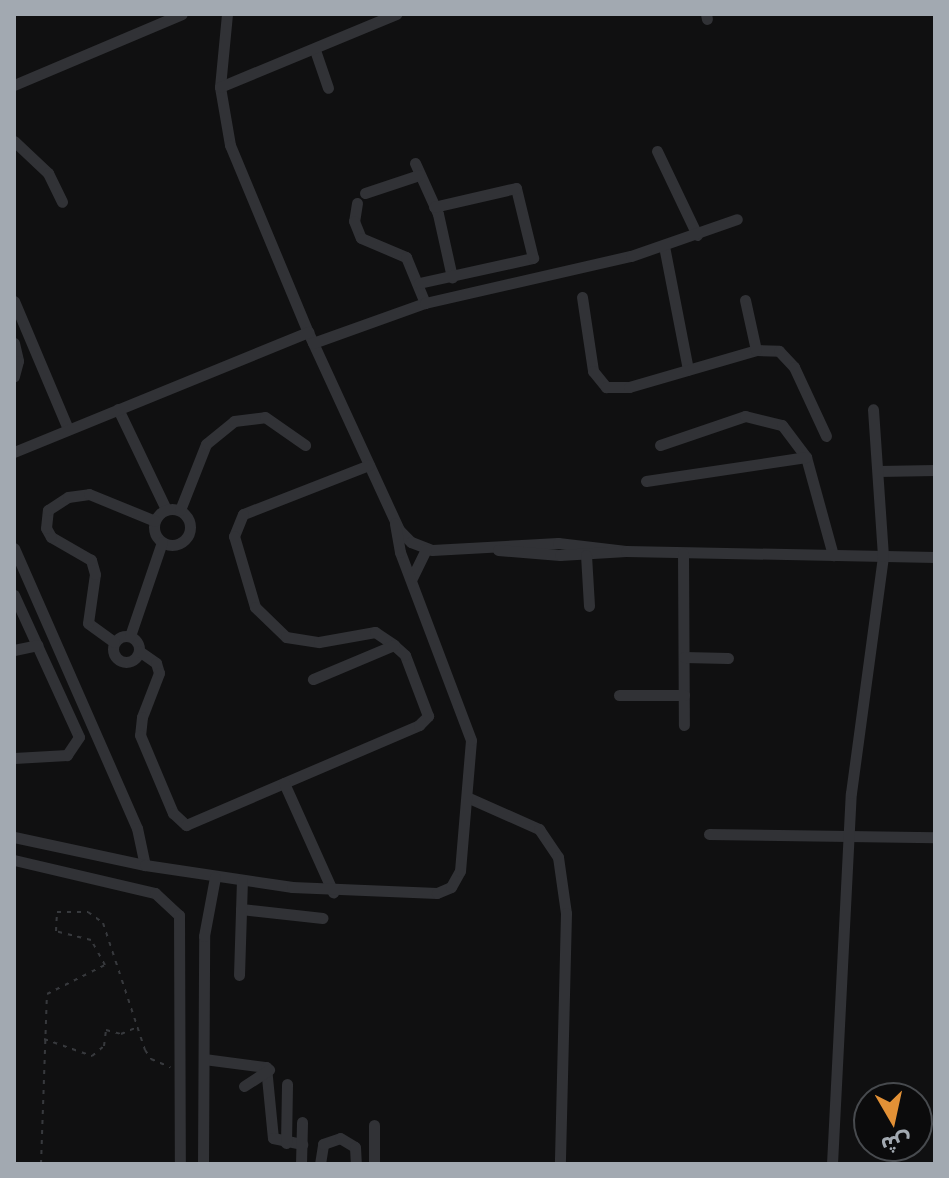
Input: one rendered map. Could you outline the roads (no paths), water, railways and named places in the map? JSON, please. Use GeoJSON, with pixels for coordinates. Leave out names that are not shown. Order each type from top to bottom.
{"type":"FeatureCollection","features":[{"type":"Feature","properties":{"kind":"street"},"geometry":{"type":"LineString","coordinates":[[14,85],[182,14]]}},
{"type":"Feature","properties":{"kind":"street"},"geometry":{"type":"LineString","coordinates":[[14,837],[145,865],[333,892],[437,893],[451,887],[460,871],[473,755],[468,725],[412,578],[395,523],[310,338],[230,145],[220,87],[227,14]]}},
{"type":"Feature","properties":{"kind":"street"},"geometry":{"type":"LineString","coordinates":[[220,87],[396,14]]}},
{"type":"Feature","properties":{"kind":"street"},"geometry":{"type":"LineString","coordinates":[[315,50],[328,88]]}},
{"type":"Feature","properties":{"kind":"street"},"geometry":{"type":"LineString","coordinates":[[14,141],[48,173],[62,202]]}},
{"type":"Feature","properties":{"kind":"street"},"geometry":{"type":"LineString","coordinates":[[657,151],[697,235]]}},
{"type":"Feature","properties":{"kind":"street"},"geometry":{"type":"LineString","coordinates":[[415,163],[434,207],[452,277]]}},
{"type":"Feature","properties":{"kind":"street"},"geometry":{"type":"LineString","coordinates":[[419,175],[361,198],[354,221],[361,238],[406,257],[425,303]]}},
{"type":"Feature","properties":{"kind":"street"},"geometry":{"type":"LineString","coordinates":[[419,283],[532,260],[519,192],[513,188],[434,207]]}},
{"type":"Feature","properties":{"kind":"street"},"geometry":{"type":"LineString","coordinates":[[14,452],[118,409],[310,338],[425,303],[664,246],[737,219]]}},
{"type":"Feature","properties":{"kind":"street"},"geometry":{"type":"LineString","coordinates":[[664,246],[688,370]]}},
{"type":"Feature","properties":{"kind":"street"},"geometry":{"type":"LineString","coordinates":[[582,297],[598,381],[629,387],[756,350],[779,351],[789,357],[826,436]]}},
{"type":"Feature","properties":{"kind":"street"},"geometry":{"type":"LineString","coordinates":[[745,300],[756,350]]}},
{"type":"Feature","properties":{"kind":"street"},"geometry":{"type":"LineString","coordinates":[[14,301],[68,429]]}},
{"type":"Feature","properties":{"kind":"street"},"geometry":{"type":"LineString","coordinates":[[14,343],[18,361],[14,376]]}},
{"type":"Feature","properties":{"kind":"street"},"geometry":{"type":"LineString","coordinates":[[118,409],[166,509]]}},
{"type":"Feature","properties":{"kind":"street"},"geometry":{"type":"LineString","coordinates":[[832,1164],[848,836],[883,556],[873,409]]}},
{"type":"Feature","properties":{"kind":"street"},"geometry":{"type":"LineString","coordinates":[[660,445],[745,416],[765,417],[782,425],[806,457],[833,555]]}},
{"type":"Feature","properties":{"kind":"street"},"geometry":{"type":"LineString","coordinates":[[162,542],[178,543],[189,532],[180,510],[206,444],[234,421],[265,417],[305,445]]}},
{"type":"Feature","properties":{"kind":"street"},"geometry":{"type":"LineString","coordinates":[[646,481],[806,457]]}},
{"type":"Feature","properties":{"kind":"street"},"geometry":{"type":"LineString","coordinates":[[155,521],[162,542],[130,636],[139,651],[153,658],[159,673],[142,717],[140,735],[176,819],[193,825],[425,721],[427,703],[405,655],[375,632],[319,642],[286,637],[255,607],[234,536],[243,514],[369,465]]}},
{"type":"Feature","properties":{"kind":"street"},"geometry":{"type":"LineString","coordinates":[[878,471],[935,470]]}},
{"type":"Feature","properties":{"kind":"street"},"geometry":{"type":"LineString","coordinates":[[114,642],[88,623],[95,574],[91,560],[51,537],[45,519],[55,503],[82,494],[155,521]]}},
{"type":"Feature","properties":{"kind":"street"},"geometry":{"type":"LineString","coordinates":[[166,509],[180,510]]}},
{"type":"Feature","properties":{"kind":"street"},"geometry":{"type":"LineString","coordinates":[[155,521],[166,509]]}},
{"type":"Feature","properties":{"kind":"street"},"geometry":{"type":"LineString","coordinates":[[395,523],[404,537],[426,549],[558,543],[626,551],[935,557]]}},
{"type":"Feature","properties":{"kind":"street"},"geometry":{"type":"LineString","coordinates":[[14,548],[137,828],[145,865]]}},
{"type":"Feature","properties":{"kind":"street"},"geometry":{"type":"LineString","coordinates":[[485,548],[586,555],[626,551]]}},
{"type":"Feature","properties":{"kind":"street"},"geometry":{"type":"LineString","coordinates":[[412,578],[426,549]]}},
{"type":"Feature","properties":{"kind":"street"},"geometry":{"type":"LineString","coordinates":[[683,553],[684,725]]}},
{"type":"Feature","properties":{"kind":"street"},"geometry":{"type":"LineString","coordinates":[[586,555],[589,606]]}},
{"type":"Feature","properties":{"kind":"street"},"geometry":{"type":"LineString","coordinates":[[14,595],[78,745],[67,755],[14,758]]}},
{"type":"Feature","properties":{"kind":"street"},"geometry":{"type":"LineString","coordinates":[[114,642],[130,636]]}},
{"type":"Feature","properties":{"kind":"street"},"geometry":{"type":"LineString","coordinates":[[114,642],[112,653],[119,661],[134,660],[139,651]]}},
{"type":"Feature","properties":{"kind":"street"},"geometry":{"type":"LineString","coordinates":[[14,650],[37,645]]}},
{"type":"Feature","properties":{"kind":"street"},"geometry":{"type":"LineString","coordinates":[[313,679],[394,645]]}},
{"type":"Feature","properties":{"kind":"street"},"geometry":{"type":"LineString","coordinates":[[684,657],[728,658]]}},
{"type":"Feature","properties":{"kind":"street"},"geometry":{"type":"LineString","coordinates":[[619,695],[684,695]]}},
{"type":"Feature","properties":{"kind":"street"},"geometry":{"type":"LineString","coordinates":[[284,783],[333,892]]}},
{"type":"Feature","properties":{"kind":"street"},"geometry":{"type":"LineString","coordinates":[[469,798],[539,829],[558,857],[566,913],[560,1164]]}},
{"type":"Feature","properties":{"kind":"street"},"geometry":{"type":"LineString","coordinates":[[709,834],[935,837]]}},
{"type":"Feature","properties":{"kind":"street"},"geometry":{"type":"LineString","coordinates":[[14,860],[143,890],[173,905],[182,925],[180,1164]]}},
{"type":"Feature","properties":{"kind":"street"},"geometry":{"type":"LineString","coordinates":[[203,1164],[204,936],[215,877]]}},
{"type":"Feature","properties":{"kind":"street"},"geometry":{"type":"LineString","coordinates":[[239,975],[242,880]]}},
{"type":"Feature","properties":{"kind":"street"},"geometry":{"type":"LineString","coordinates":[[241,909],[323,918]]}},
{"type":"Feature","properties":{"kind":"street"},"geometry":{"type":"LineString","coordinates":[[204,1059],[258,1063],[269,1070]]}},
{"type":"Feature","properties":{"kind":"street"},"geometry":{"type":"LineString","coordinates":[[244,1086],[269,1070]]}},
{"type":"Feature","properties":{"kind":"street"},"geometry":{"type":"LineString","coordinates":[[269,1070],[273,1138],[286,1143],[301,1155],[319,1160],[323,1144],[340,1138],[355,1147],[357,1162],[374,1161],[374,1125]]}},
{"type":"Feature","properties":{"kind":"street"},"geometry":{"type":"LineString","coordinates":[[286,1143],[287,1084]]}},
{"type":"Feature","properties":{"kind":"street"},"geometry":{"type":"LineString","coordinates":[[301,1155],[302,1122]]}}]}
